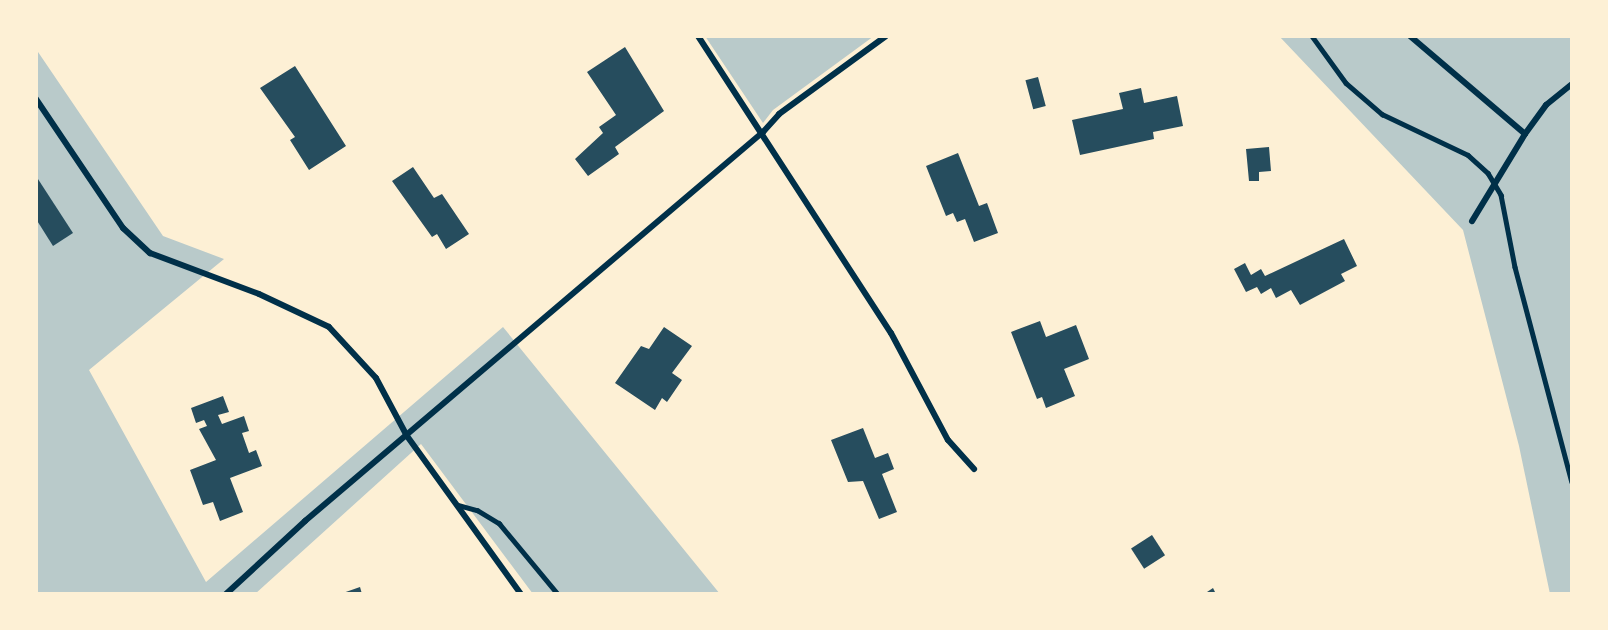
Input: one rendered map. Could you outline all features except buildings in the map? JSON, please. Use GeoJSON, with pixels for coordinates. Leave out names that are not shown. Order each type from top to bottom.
{"type":"FeatureCollection","features":[{"type":"Feature","properties":{"kind":"street"},"geometry":{"type":"LineString","coordinates":[[698,36],[763,132],[891,333],[948,440],[974,469]]}},
{"type":"Feature","properties":{"kind":"street"},"geometry":{"type":"LineString","coordinates":[[226,594],[763,132],[779,114],[886,36]]}},
{"type":"Feature","properties":{"kind":"street"},"geometry":{"type":"LineString","coordinates":[[1410,36],[1525,134]]}},
{"type":"Feature","properties":{"kind":"street"},"geometry":{"type":"LineString","coordinates":[[1472,221],[1525,134],[1546,105],[1572,84]]}},
{"type":"Feature","properties":{"kind":"street"},"geometry":{"type":"LineString","coordinates":[[36,99],[123,228],[150,253],[278,302],[329,327],[376,378],[407,436],[521,594]]}},
{"type":"Feature","properties":{"kind":"lane"},"geometry":{"type":"LineString","coordinates":[[1312,36],[1346,83],[1382,114],[1468,155],[1494,184],[1506,213],[1515,267],[1572,482]]}},
{"type":"Feature","properties":{"kind":"lane"},"geometry":{"type":"LineString","coordinates":[[458,505],[477,510],[499,523],[558,594]]}},
{"type":"Feature","properties":{"kind":"shaded area"},"geometry":{"type":"Polygon","coordinates":[[[705,36],[874,36],[773,110],[763,123],[705,36]]]}},
{"type":"Feature","properties":{"kind":"shaded area"},"geometry":{"type":"Polygon","coordinates":[[[1279,36],[1572,36],[1572,594],[1550,594],[1519,446],[1463,230],[1279,36]]]}},
{"type":"Feature","properties":{"kind":"shaded area"},"geometry":{"type":"Polygon","coordinates":[[[36,49],[163,236],[224,259],[89,370],[206,582],[503,327],[720,594],[533,594],[421,444],[255,594],[36,594],[36,49]]]}}]}
